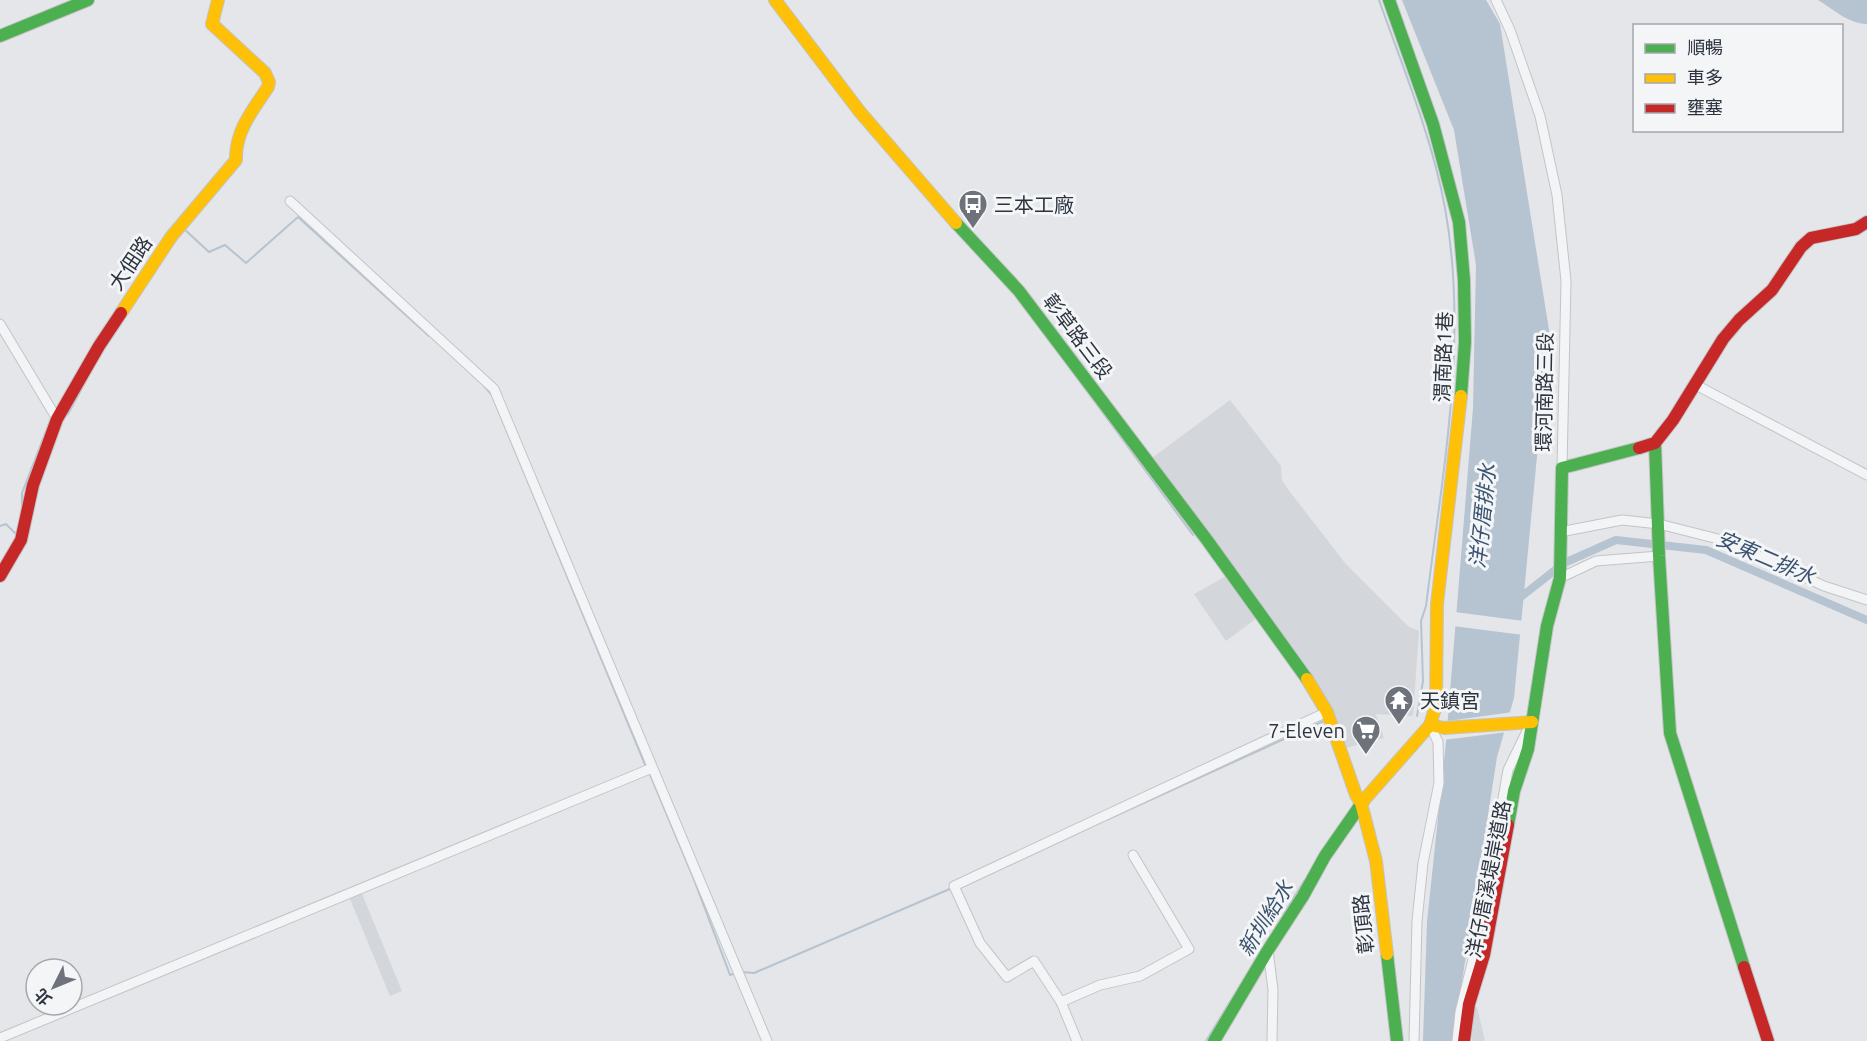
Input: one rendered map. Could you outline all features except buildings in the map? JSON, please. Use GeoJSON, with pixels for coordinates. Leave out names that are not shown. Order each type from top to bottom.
{"type":"FeatureCollection","features":[{"type":"Feature","properties":{"kind":"street"},"geometry":{"type":"LineString","coordinates":[[0,36],[88,0]]}},
{"type":"Feature","properties":{"kind":"street","name":"大佃路"},"geometry":{"type":"LineString","coordinates":[[0,576],[21,540],[33,485],[57,420],[110,326],[171,237],[236,160],[238,134],[268,87],[269,82],[265,73],[212,24],[218,0]]}},
{"type":"Feature","properties":{"kind":"street","name":"彰草路三段"},"geometry":{"type":"LineString","coordinates":[[775,0],[860,112],[1026,300],[1214,549],[1303,672],[1327,712]]}},
{"type":"Feature","properties":{"kind":"street","name":"渭南路1巷"},"geometry":{"type":"LineString","coordinates":[[1389,0],[1433,124],[1459,222],[1464,279],[1465,342],[1460,417],[1437,604],[1436,705],[1430,725]]}},
{"type":"Feature","properties":{"kind":"street","name":"環河南路三段"},"geometry":{"type":"LineString","coordinates":[[1464,1041],[1469,1004],[1484,955],[1514,791],[1528,749],[1547,626],[1560,578],[1566,281],[1557,195],[1540,116],[1510,30],[1496,0]]}},
{"type":"Feature","properties":{"kind":"street"},"geometry":{"type":"LineString","coordinates":[[290,201],[494,389],[767,1041]]}},
{"type":"Feature","properties":{"kind":"street"},"geometry":{"type":"LineString","coordinates":[[1562,468],[1655,443],[1723,339],[1739,320],[1772,290],[1801,247],[1811,238],[1856,229],[1867,222]]}},
{"type":"Feature","properties":{"kind":"street"},"geometry":{"type":"LineString","coordinates":[[0,324],[57,420]]}},
{"type":"Feature","properties":{"kind":"street"},"geometry":{"type":"LineString","coordinates":[[1694,384],[1867,475]]}},
{"type":"Feature","properties":{"kind":"street"},"geometry":{"type":"LineString","coordinates":[[1655,443],[1670,733],[1768,1041]]}},
{"type":"Feature","properties":{"kind":"street"},"geometry":{"type":"LineString","coordinates":[[1560,536],[1622,520],[1659,527],[1726,541],[1824,586],[1867,600]]}},
{"type":"Feature","properties":{"kind":"street"},"geometry":{"type":"LineString","coordinates":[[1560,578],[1596,561],[1659,553]]}},
{"type":"Feature","properties":{"kind":"street"},"geometry":{"type":"LineString","coordinates":[[1077,1041],[1060,1002],[1034,961],[1007,977],[980,943],[954,886],[1327,712]]}},
{"type":"Feature","properties":{"kind":"street","name":"彰頂路"},"geometry":{"type":"LineString","coordinates":[[1327,712],[1358,799],[1376,861],[1397,1041]]}},
{"type":"Feature","properties":{"kind":"street"},"geometry":{"type":"LineString","coordinates":[[1430,725],[1444,729],[1532,722]]}},
{"type":"Feature","properties":{"kind":"street","name":"洋仔厝溪堤岸道路"},"geometry":{"type":"LineString","coordinates":[[1457,1041],[1460,1012],[1478,939],[1508,770],[1532,722]]}},
{"type":"Feature","properties":{"kind":"street"},"geometry":{"type":"LineString","coordinates":[[1214,1041],[1303,896],[1358,799],[1430,725]]}},
{"type":"Feature","properties":{"kind":"street"},"geometry":{"type":"LineString","coordinates":[[1414,1041],[1417,921],[1423,863],[1439,783],[1438,742],[1430,725]]}},
{"type":"Feature","properties":{"kind":"street"},"geometry":{"type":"LineString","coordinates":[[0,1038],[652,768]]}},
{"type":"Feature","properties":{"kind":"street"},"geometry":{"type":"LineString","coordinates":[[1060,1002],[1100,985],[1140,976],[1189,949],[1133,855]]}},
{"type":"Feature","properties":{"kind":"street"},"geometry":{"type":"LineString","coordinates":[[1268,950],[1273,990],[1272,1041]]}},
{"type":"Feature","properties":{"kind":"shaded area"},"geometry":{"type":"Polygon","coordinates":[[[1230,400],[1281,466],[1282,480],[1287,488],[1345,563],[1409,627],[1419,631],[1413,716],[1376,714],[1384,738],[1346,748],[1327,712],[1148,461],[1230,400]]]}},
{"type":"Feature","properties":{"kind":"shaded area"},"geometry":{"type":"Polygon","coordinates":[[[1226,576],[1257,618],[1226,641],[1194,594],[1226,576]]]}},
{"type":"Feature","properties":{"kind":"shaded area"},"geometry":{"type":"Polygon","coordinates":[[[360,889],[402,991],[390,996],[348,894],[360,889]]]}},
{"type":"Feature","properties":{"kind":"shaded area"},"geometry":{"type":"Polygon","coordinates":[[[1477,1007],[1485,1041],[1472,1041],[1473,1008],[1477,1007]]]}},
{"type":"Feature","properties":{"kind":"water","name":"洋仔厝排水"},"geometry":{"type":"Polygon","coordinates":[[[1402,0],[1486,0],[1500,24],[1549,330],[1514,698],[1497,757],[1457,1013],[1455,1041],[1423,1041],[1427,922],[1446,742],[1473,408],[1476,265],[1454,130],[1402,0]]]}},
{"type":"Feature","properties":{"kind":"water"},"geometry":{"type":"Polygon","coordinates":[[[1818,0],[1867,0],[1867,24],[1854,22],[1818,0]]]}},
{"type":"Feature","properties":{"kind":"pier"},"geometry":{"type":"Polygon","coordinates":[[[1455,612],[1524,621],[1523,635],[1453,626],[1455,612]]]}},
{"type":"Feature","properties":{"kind":"pier"},"geometry":{"type":"Polygon","coordinates":[[[1513,712],[1508,732],[1443,740],[1448,721],[1513,712]]]}},
{"type":"Feature","properties":{"kind":"waterway"},"geometry":{"type":"LineString","coordinates":[[1379,0],[1433,155],[1445,208],[1452,257],[1454,357],[1451,407],[1426,606],[1421,621],[1423,681],[1417,716]]}},
{"type":"Feature","properties":{"kind":"waterway"},"geometry":{"type":"LineString","coordinates":[[183,228],[209,252],[225,245],[246,263],[298,217],[429,336]]}},
{"type":"Feature","properties":{"kind":"waterway"},"geometry":{"type":"LineString","coordinates":[[1070,368],[1193,535]]}},
{"type":"Feature","properties":{"kind":"waterway"},"geometry":{"type":"LineString","coordinates":[[64,416],[68,414],[89,375]]}},
{"type":"Feature","properties":{"kind":"waterway"},"geometry":{"type":"LineString","coordinates":[[484,386],[492,395],[646,767]]}},
{"type":"Feature","properties":{"kind":"waterway"},"geometry":{"type":"LineString","coordinates":[[22,509],[22,493],[50,421]]}},
{"type":"Feature","properties":{"kind":"waterway"},"geometry":{"type":"LineString","coordinates":[[0,526],[6,524],[16,534],[17,532]]}},
{"type":"Feature","properties":{"kind":"waterway","name":"安東二排水"},"geometry":{"type":"LineString","coordinates":[[1517,600],[1564,563],[1616,540],[1706,550],[1867,620]]}},
{"type":"Feature","properties":{"kind":"waterway"},"geometry":{"type":"LineString","coordinates":[[1106,820],[1324,721]]}},
{"type":"Feature","properties":{"kind":"waterway"},"geometry":{"type":"LineString","coordinates":[[649,772],[693,877],[730,975],[736,973]]}},
{"type":"Feature","properties":{"kind":"waterway","name":"新圳給水"},"geometry":{"type":"LineString","coordinates":[[1206,1041],[1304,881]]}},
{"type":"Feature","properties":{"kind":"waterway"},"geometry":{"type":"LineString","coordinates":[[742,972],[754,973],[952,888]]}},
{"type":"Feature","properties":{"kind":"traffic: fast"},"geometry":{"type":"LineString","coordinates":[[0,36],[88,0]]}},
{"type":"Feature","properties":{"kind":"traffic: fast"},"geometry":{"type":"LineString","coordinates":[[1389,0],[1433,124],[1459,222],[1464,280],[1465,342],[1461,396]]}},
{"type":"Feature","properties":{"kind":"traffic: fast"},"geometry":{"type":"LineString","coordinates":[[956,223],[1019,291],[1207,540],[1307,679]]}},
{"type":"Feature","properties":{"kind":"traffic: fast"},"geometry":{"type":"LineString","coordinates":[[1655,443],[1659,556],[1670,733],[1744,967]]}},
{"type":"Feature","properties":{"kind":"traffic: fast"},"geometry":{"type":"LineString","coordinates":[[1508,825],[1514,791],[1528,749],[1547,626],[1560,578],[1562,468],[1639,448]]}},
{"type":"Feature","properties":{"kind":"traffic: fast"},"geometry":{"type":"LineString","coordinates":[[1214,1041],[1325,856],[1364,800]]}},
{"type":"Feature","properties":{"kind":"traffic: fast"},"geometry":{"type":"LineString","coordinates":[[1387,954],[1397,1041]]}},
{"type":"Feature","properties":{"kind":"traffic: slow"},"geometry":{"type":"LineString","coordinates":[[121,313],[171,237],[236,160],[236,149],[242,130],[268,87],[269,82],[265,73],[212,24],[218,0]]}},
{"type":"Feature","properties":{"kind":"traffic: slow"},"geometry":{"type":"LineString","coordinates":[[775,0],[860,112],[956,223]]}},
{"type":"Feature","properties":{"kind":"traffic: slow"},"geometry":{"type":"LineString","coordinates":[[1364,800],[1430,725],[1436,705],[1437,604],[1461,396]]}},
{"type":"Feature","properties":{"kind":"traffic: slow"},"geometry":{"type":"LineString","coordinates":[[1307,679],[1327,712],[1356,795],[1361,803],[1376,861],[1387,954]]}},
{"type":"Feature","properties":{"kind":"traffic: slow"},"geometry":{"type":"LineString","coordinates":[[1430,725],[1444,728],[1532,722]]}},
{"type":"Feature","properties":{"kind":"traffic: jam"},"geometry":{"type":"LineString","coordinates":[[1639,448],[1655,443],[1673,420],[1723,339],[1739,320],[1772,290],[1801,247],[1811,238],[1856,229],[1867,222]]}},
{"type":"Feature","properties":{"kind":"traffic: jam"},"geometry":{"type":"LineString","coordinates":[[0,576],[21,540],[33,485],[57,419],[121,313]]}},
{"type":"Feature","properties":{"kind":"traffic: jam"},"geometry":{"type":"LineString","coordinates":[[1464,1041],[1469,1004],[1484,955],[1508,825]]}},
{"type":"Feature","properties":{"kind":"traffic: jam"},"geometry":{"type":"LineString","coordinates":[[1744,967],[1768,1041]]}},
{"type":"Feature","properties":{"kind":"place","name":"三本工廠"},"geometry":{"type":"Point","coordinates":[973,230]}},
{"type":"Feature","properties":{"kind":"place","name":"天鎮宮"},"geometry":{"type":"Point","coordinates":[1399,726]}},
{"type":"Feature","properties":{"kind":"place","name":"7-Eleven"},"geometry":{"type":"Point","coordinates":[1366,756]}}]}
